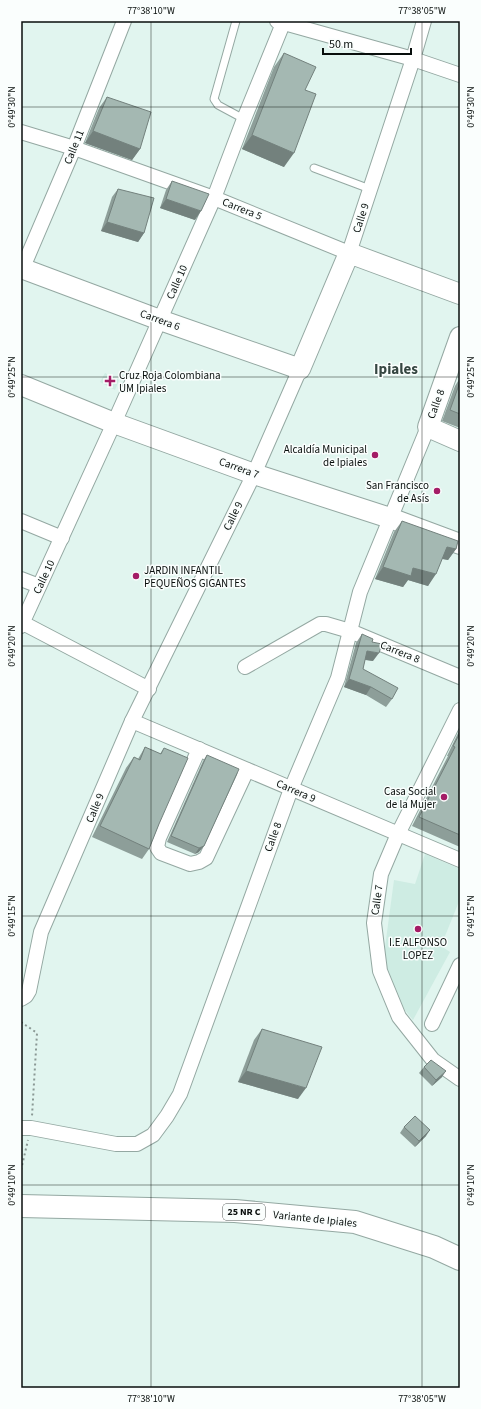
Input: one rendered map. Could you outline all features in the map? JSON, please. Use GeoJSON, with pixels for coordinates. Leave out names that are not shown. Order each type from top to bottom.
{"type":"FeatureCollection","features":[{"type":"Feature","properties":{"kind":"highway","name":"Variante de Ipiales"},"geometry":{"type":"LineString","coordinates":[[21,1206],[235,1211],[355,1222],[434,1247],[460,1259]]}},
{"type":"Feature","properties":{"kind":"main road","name":"Carrera 5"},"geometry":{"type":"LineString","coordinates":[[349,253],[460,294]]}},
{"type":"Feature","properties":{"kind":"main road","name":"Calle 9"},"geometry":{"type":"LineString","coordinates":[[300,369],[349,253]]}},
{"type":"Feature","properties":{"kind":"main road","name":"Carrera 6"},"geometry":{"type":"LineString","coordinates":[[22,269],[160,320],[300,369]]}},
{"type":"Feature","properties":{"kind":"main road","name":"Calle 8"},"geometry":{"type":"LineString","coordinates":[[428,427],[460,337]]}},
{"type":"Feature","properties":{"kind":"main road","name":"Carrera 7"},"geometry":{"type":"LineString","coordinates":[[21,385],[114,424],[254,474],[390,518],[460,544]]}},
{"type":"Feature","properties":{"kind":"main road"},"geometry":{"type":"LineString","coordinates":[[428,427],[460,441]]}},
{"type":"Feature","properties":{"kind":"street","name":"Calle 11"},"geometry":{"type":"LineString","coordinates":[[22,269],[74,148],[124,21]]}},
{"type":"Feature","properties":{"kind":"street","name":"Calle 10"},"geometry":{"type":"LineString","coordinates":[[22,623],[114,424],[214,198],[282,21]]}},
{"type":"Feature","properties":{"kind":"street"},"geometry":{"type":"LineString","coordinates":[[282,21],[413,59],[460,75]]}},
{"type":"Feature","properties":{"kind":"street","name":"Calle 9"},"geometry":{"type":"LineString","coordinates":[[349,253],[413,59],[424,21]]}},
{"type":"Feature","properties":{"kind":"street","name":"Carrera 5"},"geometry":{"type":"LineString","coordinates":[[21,132],[74,148],[214,198],[349,253]]}},
{"type":"Feature","properties":{"kind":"street","name":"Calle 9"},"geometry":{"type":"LineString","coordinates":[[21,999],[26,996],[29,991],[41,932],[132,721],[254,474],[300,369]]}},
{"type":"Feature","properties":{"kind":"street","name":"Calle 8"},"geometry":{"type":"LineString","coordinates":[[26,1128],[116,1144],[137,1144],[153,1135],[167,1116],[180,1094],[291,789],[338,678],[345,630],[428,427]]}},
{"type":"Feature","properties":{"kind":"street"},"geometry":{"type":"LineString","coordinates":[[21,521],[62,538]]}},
{"type":"Feature","properties":{"kind":"street"},"geometry":{"type":"LineString","coordinates":[[21,580],[39,586]]}},
{"type":"Feature","properties":{"kind":"street"},"geometry":{"type":"LineString","coordinates":[[22,623],[149,689]]}},
{"type":"Feature","properties":{"kind":"street","name":"Carrera 8"},"geometry":{"type":"LineString","coordinates":[[245,667],[320,624],[326,624],[345,630],[460,677]]}},
{"type":"Feature","properties":{"kind":"street","name":"Calle 7"},"geometry":{"type":"LineString","coordinates":[[460,710],[398,834],[381,874],[374,923],[380,972],[399,1017],[433,1060],[460,1078]]}},
{"type":"Feature","properties":{"kind":"street","name":"Carrera 9"},"geometry":{"type":"LineString","coordinates":[[132,721],[460,860]]}},
{"type":"Feature","properties":{"kind":"street"},"geometry":{"type":"LineString","coordinates":[[199,750],[159,838],[157,847],[161,853],[190,864],[199,862],[206,858],[247,770]]}},
{"type":"Feature","properties":{"kind":"street"},"geometry":{"type":"LineString","coordinates":[[432,1024],[460,964]]}},
{"type":"Feature","properties":{"kind":"lane"},"geometry":{"type":"LineString","coordinates":[[236,21],[214,99],[218,105],[244,119]]}},
{"type":"Feature","properties":{"kind":"lane"},"geometry":{"type":"LineString","coordinates":[[314,168],[370,190]]}},
{"type":"Feature","properties":{"kind":"path"},"geometry":{"type":"LineString","coordinates":[[21,1022],[37,1033],[21,1170]]}},
{"type":"Feature","properties":{"kind":"shaded area"},"geometry":{"type":"Polygon","coordinates":[[[105,373],[119,380],[115,390],[100,382],[105,373]]]}},
{"type":"Feature","properties":{"kind":"shaded area","name":"I.E ALFONSO LOPEZ"},"geometry":{"type":"Polygon","coordinates":[[[425,854],[460,869],[460,899],[441,946],[450,952],[413,1020],[404,1009],[383,962],[394,880],[415,884],[425,854]]]}},
{"type":"Feature","properties":{"kind":"building"},"geometry":{"type":"Polygon","coordinates":[[[284,53],[316,67],[305,90],[316,94],[294,153],[252,135],[284,53]]]}},
{"type":"Feature","properties":{"kind":"building"},"geometry":{"type":"Polygon","coordinates":[[[107,97],[151,112],[140,149],[93,131],[107,97]]]}},
{"type":"Feature","properties":{"kind":"building"},"geometry":{"type":"Polygon","coordinates":[[[172,181],[209,194],[201,211],[166,199],[172,181]]]}},
{"type":"Feature","properties":{"kind":"building"},"geometry":{"type":"Polygon","coordinates":[[[118,189],[154,198],[144,233],[107,222],[118,189]]]}},
{"type":"Feature","properties":{"kind":"building"},"geometry":{"type":"Polygon","coordinates":[[[460,382],[460,414],[450,410],[460,382]]]}},
{"type":"Feature","properties":{"kind":"building"},"geometry":{"type":"Polygon","coordinates":[[[402,521],[458,541],[456,549],[447,547],[436,574],[413,568],[411,576],[383,567],[402,521]]]}},
{"type":"Feature","properties":{"kind":"building"},"geometry":{"type":"Polygon","coordinates":[[[362,634],[373,639],[372,642],[382,644],[379,653],[367,651],[363,669],[398,688],[392,699],[371,687],[349,679],[362,634]]]}},
{"type":"Feature","properties":{"kind":"building","name":"Casa Social de la Mujer"},"geometry":{"type":"Polygon","coordinates":[[[460,733],[460,835],[419,817],[455,747],[453,746],[460,733]]]}},
{"type":"Feature","properties":{"kind":"building"},"geometry":{"type":"Polygon","coordinates":[[[145,747],[161,754],[164,748],[188,758],[149,849],[100,826],[134,757],[140,760],[145,747]]]}},
{"type":"Feature","properties":{"kind":"building"},"geometry":{"type":"Polygon","coordinates":[[[207,755],[239,769],[204,846],[199,848],[171,836],[207,755]]]}},
{"type":"Feature","properties":{"kind":"building"},"geometry":{"type":"Polygon","coordinates":[[[262,1029],[322,1047],[306,1088],[246,1071],[262,1029]]]}},
{"type":"Feature","properties":{"kind":"building"},"geometry":{"type":"Polygon","coordinates":[[[431,1060],[446,1071],[436,1080],[424,1067],[431,1060]]]}},
{"type":"Feature","properties":{"kind":"building"},"geometry":{"type":"Polygon","coordinates":[[[415,1116],[430,1130],[419,1141],[404,1127],[415,1116]]]}},
{"type":"Feature","properties":{"kind":"place","name":"Cruz Roja Colombiana UM Ipiales"},"geometry":{"type":"Point","coordinates":[110,381]}},
{"type":"Feature","properties":{"kind":"place","name":"Alcaldía Municipal de Ipiales"},"geometry":{"type":"Point","coordinates":[375,455]}},
{"type":"Feature","properties":{"kind":"place","name":"San Francisco de Asís"},"geometry":{"type":"Point","coordinates":[437,491]}},
{"type":"Feature","properties":{"kind":"place","name":"JARDIN INFANTIL PEQUEÑOS GIGANTES"},"geometry":{"type":"Point","coordinates":[136,576]}},
{"type":"Feature","properties":{"kind":"place","name":"Casa Social de la Mujer"},"geometry":{"type":"Point","coordinates":[444,797]}},
{"type":"Feature","properties":{"kind":"place","name":"I.E ALFONSO LOPEZ"},"geometry":{"type":"Point","coordinates":[418,929]}},
{"type":"Feature","properties":{"kind":"district","name":"Ipiales"},"geometry":{"type":"Point","coordinates":[396,369]}}]}
